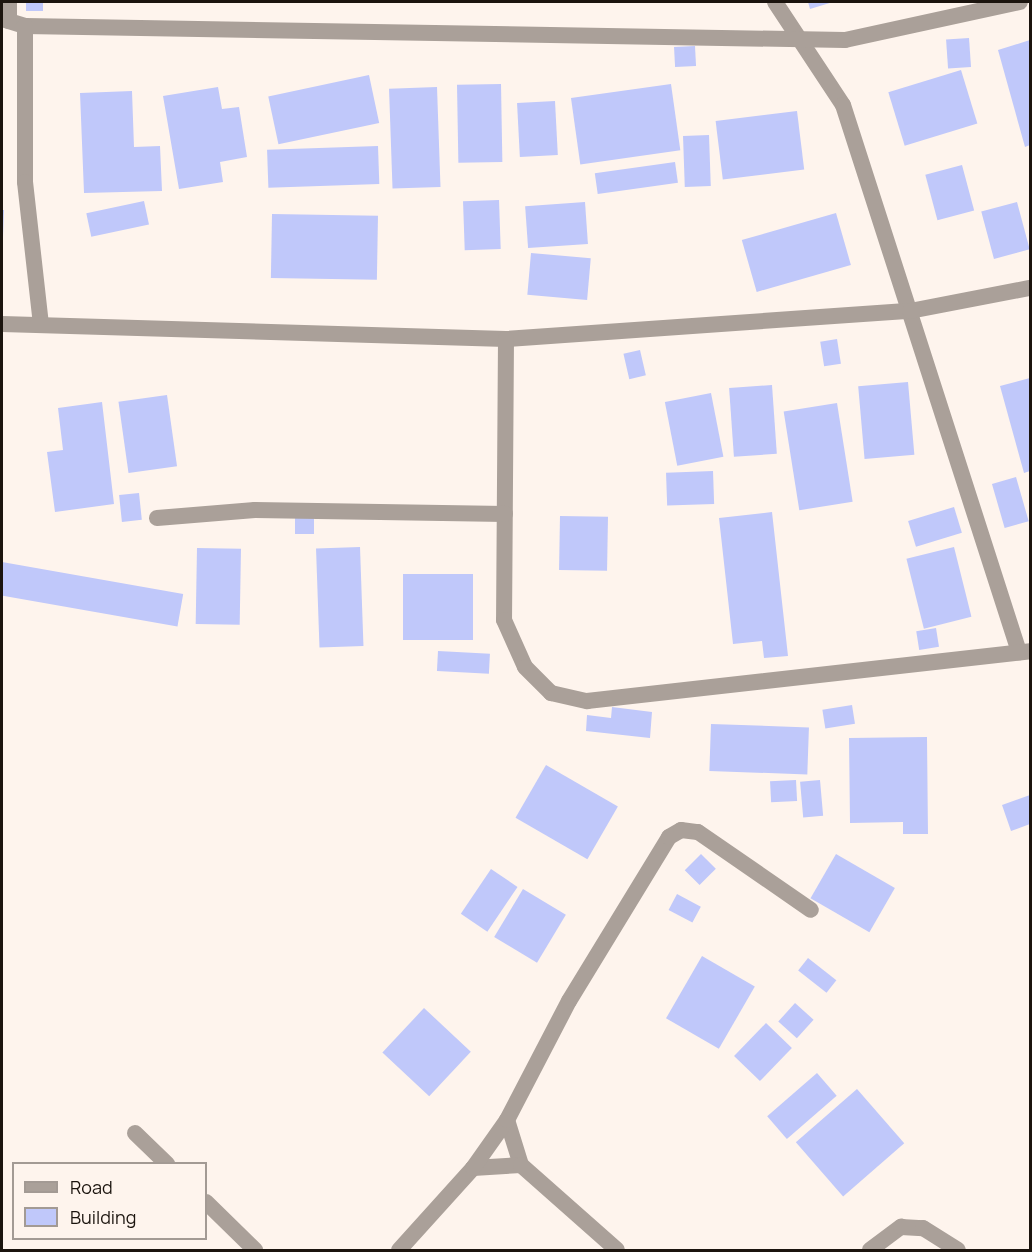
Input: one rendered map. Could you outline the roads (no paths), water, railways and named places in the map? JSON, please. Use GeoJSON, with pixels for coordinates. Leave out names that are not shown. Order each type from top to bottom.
{"type":"FeatureCollection","features":[{"type":"Feature","properties":{"kind":"street"},"geometry":{"type":"LineString","coordinates":[[9,2],[25,182],[41,324]]}},
{"type":"Feature","properties":{"kind":"street"},"geometry":{"type":"LineString","coordinates":[[506,339],[504,620],[525,667],[551,693],[587,701],[1025,652],[843,105],[802,37],[775,2]]}},
{"type":"Feature","properties":{"kind":"street"},"geometry":{"type":"LineString","coordinates":[[12,22],[802,37],[845,40],[1020,2]]}},
{"type":"Feature","properties":{"kind":"street"},"geometry":{"type":"LineString","coordinates":[[2,324],[506,339],[910,311],[1030,288]]}},
{"type":"Feature","properties":{"kind":"street"},"geometry":{"type":"LineString","coordinates":[[157,518],[255,510],[505,514]]}},
{"type":"Feature","properties":{"kind":"street"},"geometry":{"type":"LineString","coordinates":[[399,1251],[473,1168],[507,1120],[569,1001],[669,837],[681,830],[698,832],[811,910]]}},
{"type":"Feature","properties":{"kind":"street"},"geometry":{"type":"LineString","coordinates":[[507,1120],[521,1165],[617,1251]]}},
{"type":"Feature","properties":{"kind":"street"},"geometry":{"type":"LineString","coordinates":[[135,1133],[165,1162]]}},
{"type":"Feature","properties":{"kind":"street"},"geometry":{"type":"LineString","coordinates":[[473,1168],[521,1165]]}},
{"type":"Feature","properties":{"kind":"street"},"geometry":{"type":"LineString","coordinates":[[207,1203],[255,1251]]}},
{"type":"Feature","properties":{"kind":"street"},"geometry":{"type":"LineString","coordinates":[[870,1251],[901,1227],[923,1228],[958,1251]]}}]}
